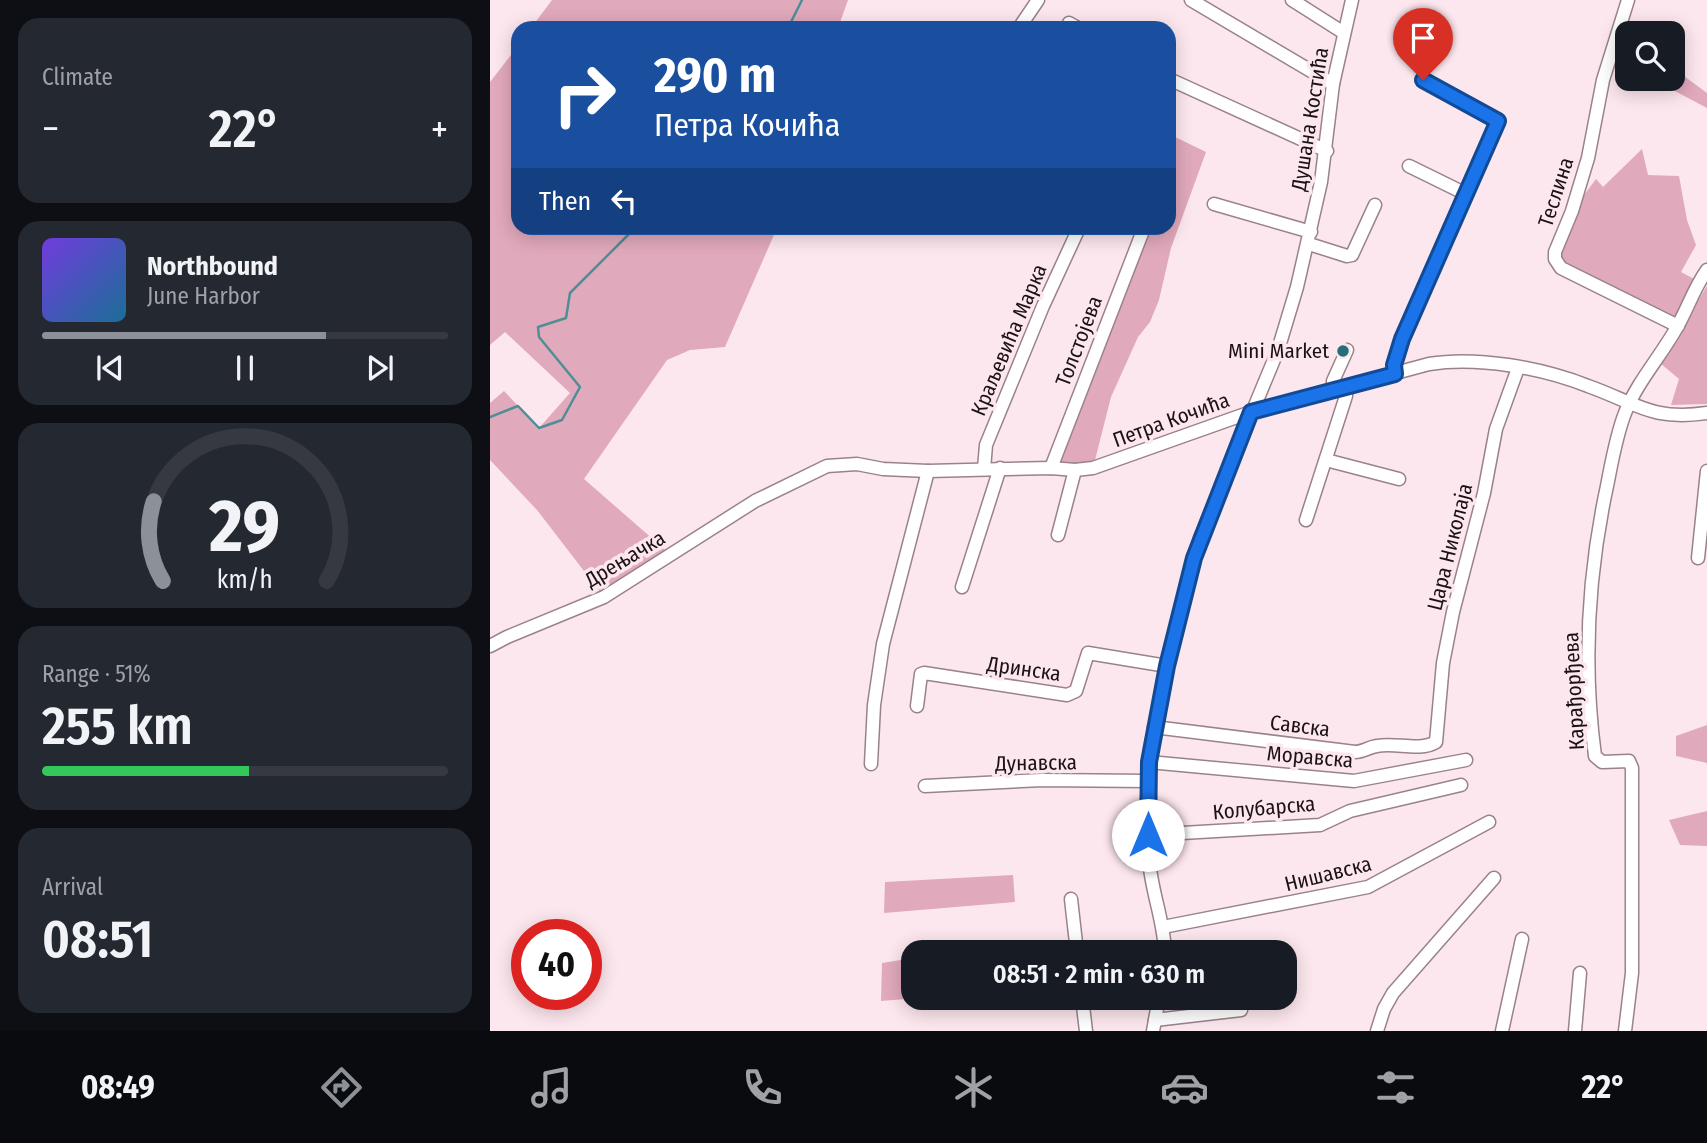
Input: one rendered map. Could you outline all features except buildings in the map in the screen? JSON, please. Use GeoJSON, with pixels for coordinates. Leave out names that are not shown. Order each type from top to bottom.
{"type":"FeatureCollection","features":[{"type":"Feature","properties":{"kind":"street"},"geometry":{"type":"LineString","coordinates":[[1024,21],[1038,0]]}},
{"type":"Feature","properties":{"kind":"street"},"geometry":{"type":"LineString","coordinates":[[1191,0],[1333,83]]}},
{"type":"Feature","properties":{"kind":"street"},"geometry":{"type":"LineString","coordinates":[[1292,0],[1344,33]]}},
{"type":"Feature","properties":{"kind":"street","name":"Душана Костића"},"geometry":{"type":"LineString","coordinates":[[1164,940],[1150,872],[1148,835],[1149,762],[1154,727],[1194,558],[1278,350],[1310,238],[1326,151],[1333,83],[1352,0]]}},
{"type":"Feature","properties":{"kind":"street","name":"Теслина"},"geometry":{"type":"LineString","coordinates":[[1628,0],[1603,80],[1588,158],[1572,211],[1555,252],[1555,259],[1561,268],[1678,326]]}},
{"type":"Feature","properties":{"kind":"street"},"geometry":{"type":"LineString","coordinates":[[1395,374],[1394,365],[1402,339],[1498,121],[1423,80]]}},
{"type":"Feature","properties":{"kind":"street"},"geometry":{"type":"LineString","coordinates":[[1176,82],[1326,151]]}},
{"type":"Feature","properties":{"kind":"street"},"geometry":{"type":"LineString","coordinates":[[1409,166],[1466,194]]}},
{"type":"Feature","properties":{"kind":"street"},"geometry":{"type":"LineString","coordinates":[[1214,204],[1310,238],[1347,256],[1356,251],[1376,205]]}},
{"type":"Feature","properties":{"kind":"street","name":"Краљевића Марка"},"geometry":{"type":"LineString","coordinates":[[984,469],[986,445],[1043,306],[1076,235]]}},
{"type":"Feature","properties":{"kind":"street","name":"Толстојева"},"geometry":{"type":"LineString","coordinates":[[1051,468],[1141,235]]}},
{"type":"Feature","properties":{"kind":"street"},"geometry":{"type":"LineString","coordinates":[[1628,404],[1678,326],[1707,270]]}},
{"type":"Feature","properties":{"kind":"street"},"geometry":{"type":"LineString","coordinates":[[1306,520],[1346,396],[1333,381],[1347,350]]}},
{"type":"Feature","properties":{"kind":"street","name":"Петра Кочића"},"geometry":{"type":"LineString","coordinates":[[772,491],[818,469],[837,464],[928,471],[1000,468],[1075,470],[1113,461],[1251,412],[1429,364],[1456,361],[1484,362],[1554,375],[1589,386],[1628,404],[1670,415],[1707,413]]}},
{"type":"Feature","properties":{"kind":"street","name":"Цара Николаја"},"geometry":{"type":"LineString","coordinates":[[1438,739],[1443,663],[1453,612],[1484,493],[1496,429],[1518,368]]}},
{"type":"Feature","properties":{"kind":"street","name":"Карађорђева"},"geometry":{"type":"LineString","coordinates":[[1625,1031],[1632,961],[1632,768],[1629,761],[1602,762],[1595,756],[1589,647],[1590,604],[1597,539],[1616,442],[1628,404]]}},
{"type":"Feature","properties":{"kind":"street"},"geometry":{"type":"LineString","coordinates":[[1326,460],[1399,479]]}},
{"type":"Feature","properties":{"kind":"street"},"geometry":{"type":"LineString","coordinates":[[962,587],[1000,468]]}},
{"type":"Feature","properties":{"kind":"street"},"geometry":{"type":"LineString","coordinates":[[1058,535],[1075,470]]}},
{"type":"Feature","properties":{"kind":"street"},"geometry":{"type":"LineString","coordinates":[[871,764],[874,705],[883,644],[928,471]]}},
{"type":"Feature","properties":{"kind":"street"},"geometry":{"type":"LineString","coordinates":[[1698,558],[1707,471]]}},
{"type":"Feature","properties":{"kind":"street","name":"Дрењачка"},"geometry":{"type":"LineString","coordinates":[[490,646],[604,597],[772,491]]}},
{"type":"Feature","properties":{"kind":"street","name":"Дринска"},"geometry":{"type":"LineString","coordinates":[[917,706],[921,674],[924,673],[1067,695],[1076,691],[1088,653],[1167,666]]}},
{"type":"Feature","properties":{"kind":"street","name":"Савска"},"geometry":{"type":"LineString","coordinates":[[1154,727],[1354,752],[1380,745],[1426,746],[1434,744],[1438,739]]}},
{"type":"Feature","properties":{"kind":"street","name":"Моравска"},"geometry":{"type":"LineString","coordinates":[[1149,762],[1354,781],[1466,760]]}},
{"type":"Feature","properties":{"kind":"street","name":"Дунавска"},"geometry":{"type":"LineString","coordinates":[[925,786],[1042,780],[1148,781]]}},
{"type":"Feature","properties":{"kind":"street","name":"Колубарска"},"geometry":{"type":"LineString","coordinates":[[1148,835],[1320,825],[1350,811],[1461,786]]}},
{"type":"Feature","properties":{"kind":"street","name":"Нишавска"},"geometry":{"type":"LineString","coordinates":[[1163,927],[1368,887],[1489,822]]}},
{"type":"Feature","properties":{"kind":"street"},"geometry":{"type":"LineString","coordinates":[[1377,1031],[1393,993],[1494,878]]}},
{"type":"Feature","properties":{"kind":"street"},"geometry":{"type":"LineString","coordinates":[[1071,899],[1076,940]]}},
{"type":"Feature","properties":{"kind":"street"},"geometry":{"type":"LineString","coordinates":[[1502,1031],[1522,939]]}},
{"type":"Feature","properties":{"kind":"street"},"geometry":{"type":"LineString","coordinates":[[1575,1031],[1580,973]]}},
{"type":"Feature","properties":{"kind":"street"},"geometry":{"type":"LineString","coordinates":[[1083,1010],[1086,1031]]}},
{"type":"Feature","properties":{"kind":"street"},"geometry":{"type":"LineString","coordinates":[[1154,1025],[1241,1010]]}},
{"type":"Feature","properties":{"kind":"shaded area"},"geometry":{"type":"Polygon","coordinates":[[[552,0],[848,0],[840,21],[536,21],[552,0]]]}},
{"type":"Feature","properties":{"kind":"shaded area"},"geometry":{"type":"Polygon","coordinates":[[[511,55],[511,235],[774,235],[725,347],[690,350],[667,360],[584,479],[670,554],[604,597],[537,510],[490,460],[490,403],[504,391],[539,428],[570,393],[505,332],[490,345],[490,82],[511,55]]]}},
{"type":"Feature","properties":{"kind":"shaded area"},"geometry":{"type":"Polygon","coordinates":[[[1685,77],[1707,93],[1707,108],[1675,91],[1685,91],[1685,77]]]}},
{"type":"Feature","properties":{"kind":"shaded area"},"geometry":{"type":"Polygon","coordinates":[[[1176,137],[1206,152],[1176,234],[1176,137]]]}},
{"type":"Feature","properties":{"kind":"shaded area"},"geometry":{"type":"Polygon","coordinates":[[[1642,149],[1648,175],[1679,176],[1687,220],[1696,245],[1681,272],[1694,279],[1675,318],[1561,268],[1558,244],[1572,211],[1596,179],[1603,187],[1642,149]]]}},
{"type":"Feature","properties":{"kind":"shaded area"},"geometry":{"type":"Polygon","coordinates":[[[1144,235],[1176,235],[1159,300],[1150,322],[1138,337],[1111,397],[1093,468],[1051,468],[1144,235]]]}},
{"type":"Feature","properties":{"kind":"shaded area"},"geometry":{"type":"Polygon","coordinates":[[[1707,286],[1707,404],[1671,405],[1679,379],[1660,363],[1707,286]]]}},
{"type":"Feature","properties":{"kind":"shaded area"},"geometry":{"type":"Polygon","coordinates":[[[1707,725],[1707,763],[1676,756],[1676,736],[1707,725]]]}},
{"type":"Feature","properties":{"kind":"shaded area"},"geometry":{"type":"Polygon","coordinates":[[[1707,811],[1707,846],[1680,845],[1669,820],[1707,811]]]}},
{"type":"Feature","properties":{"kind":"shaded area"},"geometry":{"type":"Polygon","coordinates":[[[1013,875],[1015,902],[884,913],[885,882],[1013,875]]]}},
{"type":"Feature","properties":{"kind":"shaded area"},"geometry":{"type":"Polygon","coordinates":[[[901,960],[901,999],[881,1001],[882,963],[901,960]]]}},
{"type":"Feature","properties":{"kind":"waterway"},"geometry":{"type":"LineString","coordinates":[[792,21],[802,0]]}},
{"type":"Feature","properties":{"kind":"waterway"},"geometry":{"type":"LineString","coordinates":[[490,417],[518,406],[539,428],[562,420],[580,387],[539,337],[538,327],[566,318],[570,293],[628,235]]}},
{"type":"Feature","properties":{"kind":"place","name":"Mini Market"},"geometry":{"type":"Point","coordinates":[1343,351]}},
{"type":"Feature","properties":{"kind":"route"},"geometry":{"type":"LineString","coordinates":[[1148,835],[1149,762],[1167,666],[1200,538],[1251,412],[1395,374],[1394,365],[1402,339],[1498,121],[1423,80]]}}]}
